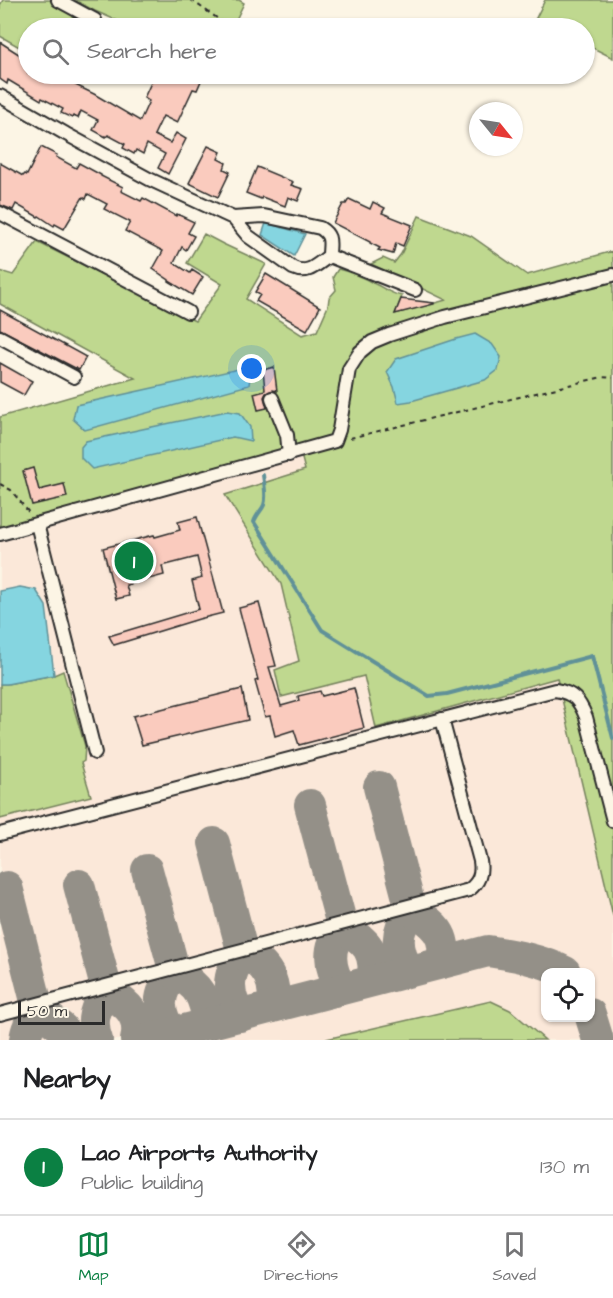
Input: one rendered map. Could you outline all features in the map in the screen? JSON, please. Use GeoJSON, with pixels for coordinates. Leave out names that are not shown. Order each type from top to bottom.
{"type":"FeatureCollection","features":[{"type":"Feature","properties":{"kind":"street"},"geometry":{"type":"LineString","coordinates":[[58,0],[91,18]]}},
{"type":"Feature","properties":{"kind":"street"},"geometry":{"type":"LineString","coordinates":[[0,96],[149,179],[233,218],[248,236],[301,272],[328,256],[330,238],[327,232],[320,228],[264,216],[233,218]]}},
{"type":"Feature","properties":{"kind":"street"},"geometry":{"type":"LineString","coordinates":[[0,213],[188,312]]}},
{"type":"Feature","properties":{"kind":"street"},"geometry":{"type":"LineString","coordinates":[[328,256],[415,290]]}},
{"type":"Feature","properties":{"kind":"street"},"geometry":{"type":"LineString","coordinates":[[0,534],[335,441],[339,430],[349,369],[360,352],[372,342],[389,334],[445,317],[613,275]]}},
{"type":"Feature","properties":{"kind":"street"},"geometry":{"type":"LineString","coordinates":[[0,337],[74,377]]}},
{"type":"Feature","properties":{"kind":"street"},"geometry":{"type":"LineString","coordinates":[[272,398],[287,435],[289,454]]}},
{"type":"Feature","properties":{"kind":"street"},"geometry":{"type":"LineString","coordinates":[[37,524],[95,753]]}},
{"type":"Feature","properties":{"kind":"street"},"geometry":{"type":"LineString","coordinates":[[0,834],[555,690],[568,692],[580,703],[586,717],[613,821]]}},
{"type":"Feature","properties":{"kind":"street"},"geometry":{"type":"LineString","coordinates":[[0,1014],[469,890],[480,877],[480,861],[442,719]]}},
{"type":"Feature","properties":{"kind":"path"},"geometry":{"type":"LineString","coordinates":[[191,0],[216,18]]}},
{"type":"Feature","properties":{"kind":"path"},"geometry":{"type":"LineString","coordinates":[[335,441],[602,377],[613,378]]}},
{"type":"Feature","properties":{"kind":"path"},"geometry":{"type":"LineString","coordinates":[[0,484],[11,490],[37,524]]}},
{"type":"Feature","properties":{"kind":"shaded area"},"geometry":{"type":"Polygon","coordinates":[[[613,251],[613,1040],[0,1040],[0,417],[423,307],[613,251]]]}},
{"type":"Feature","properties":{"kind":"green space"},"geometry":{"type":"Polygon","coordinates":[[[3,0],[52,0],[83,18],[18,18],[18,46],[0,36],[0,5],[3,0]]]}},
{"type":"Feature","properties":{"kind":"green space"},"geometry":{"type":"Polygon","coordinates":[[[74,0],[239,0],[244,3],[237,18],[111,18],[74,0]]]}},
{"type":"Feature","properties":{"kind":"green space"},"geometry":{"type":"Polygon","coordinates":[[[545,0],[613,0],[613,58],[595,49],[595,18],[536,18],[545,0]]]}},
{"type":"Feature","properties":{"kind":"green space"},"geometry":{"type":"Polygon","coordinates":[[[419,216],[471,236],[527,275],[613,251],[613,916],[557,678],[376,728],[364,676],[281,697],[275,670],[299,661],[281,584],[225,495],[305,470],[299,447],[0,530],[0,417],[135,378],[0,304],[0,271],[13,275],[37,242],[195,321],[222,284],[187,263],[204,234],[266,264],[246,299],[302,335],[317,331],[329,298],[336,290],[333,277],[338,269],[357,275],[402,296],[395,314],[446,300],[371,264],[383,258],[394,263],[401,254],[419,216]]]}},
{"type":"Feature","properties":{"kind":"green space"},"geometry":{"type":"Polygon","coordinates":[[[63,671],[85,746],[84,761],[81,763],[91,796],[0,819],[0,684],[54,675],[63,671]]]}},
{"type":"Feature","properties":{"kind":"green space"},"geometry":{"type":"Polygon","coordinates":[[[491,1001],[510,1010],[545,1040],[322,1040],[491,1001]]]}},
{"type":"Feature","properties":{"kind":"water"},"geometry":{"type":"Polygon","coordinates":[[[266,223],[305,234],[294,256],[262,235],[266,223]]]}},
{"type":"Feature","properties":{"kind":"water"},"geometry":{"type":"Polygon","coordinates":[[[475,334],[492,344],[501,357],[498,370],[485,380],[398,403],[387,372],[396,359],[475,334]]]}},
{"type":"Feature","properties":{"kind":"water"},"geometry":{"type":"Polygon","coordinates":[[[243,368],[250,376],[249,385],[85,430],[73,419],[76,405],[243,368]]]}},
{"type":"Feature","properties":{"kind":"water"},"geometry":{"type":"Polygon","coordinates":[[[227,411],[240,413],[250,427],[251,441],[233,437],[92,469],[81,458],[81,447],[86,441],[227,411]]]}},
{"type":"Feature","properties":{"kind":"water"},"geometry":{"type":"Polygon","coordinates":[[[20,587],[36,590],[46,606],[54,675],[0,684],[0,591],[20,587]]]}},
{"type":"Feature","properties":{"kind":"building"},"geometry":{"type":"Polygon","coordinates":[[[0,42],[18,54],[18,84],[73,84],[140,121],[149,101],[144,98],[150,84],[200,84],[197,90],[193,89],[177,123],[163,116],[154,135],[170,143],[176,133],[186,139],[168,174],[158,168],[165,154],[147,144],[143,154],[136,150],[134,154],[123,148],[125,144],[93,130],[98,120],[81,111],[78,118],[73,116],[72,118],[61,113],[63,109],[42,98],[41,100],[8,80],[7,84],[0,79],[0,42]]]}},
{"type":"Feature","properties":{"kind":"building"},"geometry":{"type":"Polygon","coordinates":[[[208,146],[221,152],[218,159],[226,163],[224,169],[230,172],[218,197],[189,183],[208,146]]]}},
{"type":"Feature","properties":{"kind":"building"},"geometry":{"type":"Polygon","coordinates":[[[41,147],[76,168],[79,163],[123,187],[121,191],[141,201],[143,198],[176,216],[177,214],[194,222],[188,233],[194,236],[186,250],[182,247],[174,263],[190,273],[192,270],[203,277],[192,295],[153,269],[163,251],[125,231],[130,222],[104,209],[107,204],[88,194],[86,199],[83,197],[64,229],[55,224],[54,226],[16,204],[13,210],[0,205],[0,163],[23,176],[27,175],[41,147]]]}},
{"type":"Feature","properties":{"kind":"building"},"geometry":{"type":"Polygon","coordinates":[[[257,167],[293,182],[291,185],[303,189],[298,201],[288,197],[285,206],[246,193],[257,167]]]}},
{"type":"Feature","properties":{"kind":"building"},"geometry":{"type":"Polygon","coordinates":[[[349,199],[370,209],[373,202],[385,208],[382,213],[412,225],[403,246],[396,243],[393,254],[378,250],[380,248],[333,223],[343,204],[346,204],[349,199]]]}},
{"type":"Feature","properties":{"kind":"building"},"geometry":{"type":"Polygon","coordinates":[[[266,274],[320,307],[307,330],[256,301],[260,295],[255,292],[266,274]]]}},
{"type":"Feature","properties":{"kind":"building"},"geometry":{"type":"Polygon","coordinates":[[[401,299],[434,303],[434,304],[395,314],[401,299]]]}},
{"type":"Feature","properties":{"kind":"building"},"geometry":{"type":"Polygon","coordinates":[[[0,310],[86,357],[79,370],[0,329],[0,310]]]}},
{"type":"Feature","properties":{"kind":"building"},"geometry":{"type":"Polygon","coordinates":[[[0,363],[32,381],[24,395],[0,382],[0,363]]]}},
{"type":"Feature","properties":{"kind":"building"},"geometry":{"type":"Polygon","coordinates":[[[274,367],[277,391],[266,393],[264,397],[267,408],[258,410],[254,393],[265,390],[263,370],[274,367]]]}},
{"type":"Feature","properties":{"kind":"building"},"geometry":{"type":"Polygon","coordinates":[[[33,468],[39,490],[64,484],[67,497],[32,505],[23,471],[33,468]]]}},
{"type":"Feature","properties":{"kind":"building"},"geometry":{"type":"Polygon","coordinates":[[[197,517],[223,613],[114,645],[109,636],[199,609],[192,581],[202,578],[197,557],[162,566],[164,575],[126,585],[129,596],[116,599],[103,548],[180,530],[178,522],[197,517]]]}},
{"type":"Feature","properties":{"kind":"building"},"geometry":{"type":"Polygon","coordinates":[[[259,603],[276,666],[269,667],[281,706],[299,701],[298,696],[320,691],[322,696],[354,688],[364,728],[299,745],[294,730],[275,736],[270,716],[265,717],[239,608],[259,603]]]}},
{"type":"Feature","properties":{"kind":"building"},"geometry":{"type":"Polygon","coordinates":[[[242,689],[248,720],[142,745],[133,716],[242,689]]]}},
{"type":"Feature","properties":{"kind":"waterway"},"geometry":{"type":"LineString","coordinates":[[263,475],[265,502],[254,522],[322,630],[429,696],[447,694],[592,656],[613,738]]}},
{"type":"Feature","properties":{"kind":"taxiway"},"geometry":{"type":"LineString","coordinates":[[379,787],[411,910],[402,925],[399,940],[401,955],[409,971]]}},
{"type":"Feature","properties":{"kind":"taxiway"},"geometry":{"type":"LineString","coordinates":[[310,805],[343,929],[334,943],[331,958],[334,974],[342,988]]}},
{"type":"Feature","properties":{"kind":"taxiway"},"geometry":{"type":"LineString","coordinates":[[214,843],[243,954],[233,969],[230,985],[233,1000],[241,1016]]}},
{"type":"Feature","properties":{"kind":"taxiway"},"geometry":{"type":"LineString","coordinates":[[147,870],[175,973],[165,988],[161,1003],[164,1018],[174,1033]]}},
{"type":"Feature","properties":{"kind":"taxiway"},"geometry":{"type":"LineString","coordinates":[[79,885],[107,991]]}},
{"type":"Feature","properties":{"kind":"taxiway"},"geometry":{"type":"LineString","coordinates":[[7,887],[38,1009],[28,1028],[25,1040]]}},
{"type":"Feature","properties":{"kind":"taxiway"},"geometry":{"type":"LineString","coordinates":[[411,910],[432,925],[441,937],[442,962]]}},
{"type":"Feature","properties":{"kind":"taxiway"},"geometry":{"type":"LineString","coordinates":[[343,929],[359,938],[368,948],[373,962],[373,980]]}},
{"type":"Feature","properties":{"kind":"taxiway"},"geometry":{"type":"LineString","coordinates":[[146,1040],[488,951],[518,956],[556,968]]}},
{"type":"Feature","properties":{"kind":"taxiway"},"geometry":{"type":"LineString","coordinates":[[243,954],[258,962],[269,975],[273,990],[272,1007]]}},
{"type":"Feature","properties":{"kind":"taxiway"},"geometry":{"type":"LineString","coordinates":[[175,973],[196,988],[203,1000],[209,1024]]}},
{"type":"Feature","properties":{"kind":"taxiway"},"geometry":{"type":"LineString","coordinates":[[97,1040],[94,1027],[95,1014],[107,991],[131,1011],[137,1023],[136,1040]]}},
{"type":"Feature","properties":{"kind":"taxiway"},"geometry":{"type":"LineString","coordinates":[[38,1009],[62,1028],[69,1040]]}},
{"type":"Feature","properties":{"kind":"taxiway"},"geometry":{"type":"LineString","coordinates":[[592,1022],[598,1040]]}},
{"type":"Feature","properties":{"kind":"place","name":"Lao Airports Authority"},"geometry":{"type":"Point","coordinates":[134,561]}}]}
